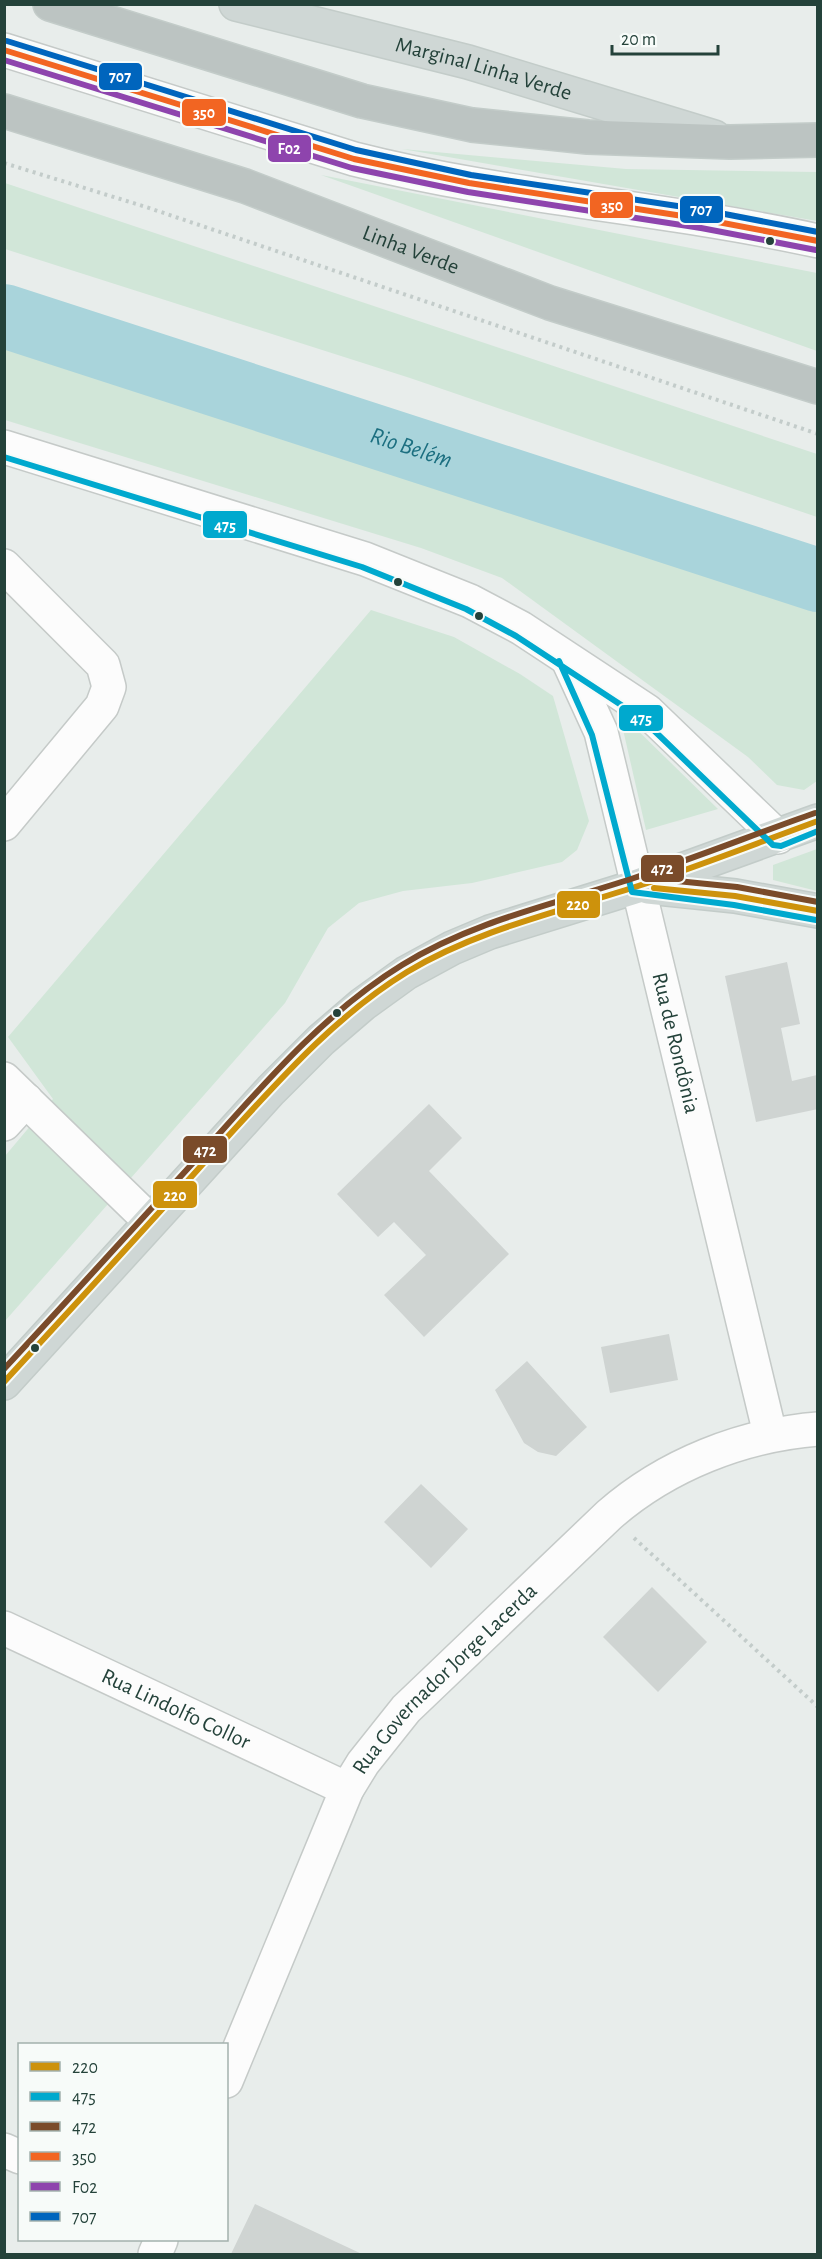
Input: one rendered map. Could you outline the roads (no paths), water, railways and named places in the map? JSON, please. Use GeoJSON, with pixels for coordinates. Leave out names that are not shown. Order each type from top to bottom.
{"type":"FeatureCollection","features":[{"type":"Feature","properties":{"kind":"highway"},"geometry":{"type":"LineString","coordinates":[[50,4],[412,114],[528,133],[730,142],[818,140]]}},
{"type":"Feature","properties":{"kind":"highway","name":"Linha Verde"},"geometry":{"type":"LineString","coordinates":[[4,111],[245,186],[550,303],[818,387]]}},
{"type":"Feature","properties":{"kind":"main road","name":"Marginal Linha Verde"},"geometry":{"type":"LineString","coordinates":[[236,4],[468,62],[730,142]]}},
{"type":"Feature","properties":{"kind":"main road"},"geometry":{"type":"LineString","coordinates":[[4,1383],[150,1221],[321,1040],[363,1004],[406,973],[452,948],[490,932],[638,886],[818,821]]}},
{"type":"Feature","properties":{"kind":"main road"},"geometry":{"type":"LineString","coordinates":[[638,886],[735,896],[818,911]]}},
{"type":"Feature","properties":{"kind":"street"},"geometry":{"type":"LineString","coordinates":[[4,50],[354,159],[400,171],[480,187],[818,240]]}},
{"type":"Feature","properties":{"kind":"street"},"geometry":{"type":"LineString","coordinates":[[4,447],[365,559],[417,578],[501,618],[567,657],[647,711],[778,837]]}},
{"type":"Feature","properties":{"kind":"street"},"geometry":{"type":"LineString","coordinates":[[4,566],[103,664],[109,687],[102,706],[4,824]]}},
{"type":"Feature","properties":{"kind":"street","name":"Rua de Rondônia"},"geometry":{"type":"LineString","coordinates":[[567,657],[601,732],[770,1434]]}},
{"type":"Feature","properties":{"kind":"street"},"geometry":{"type":"LineString","coordinates":[[4,1124],[15,1089],[150,1221]]}},
{"type":"Feature","properties":{"kind":"street","name":"Rua Governador Jorge Lacerda"},"geometry":{"type":"LineString","coordinates":[[228,2077],[348,1789],[384,1733],[406,1709],[609,1515],[662,1477],[694,1461],[770,1434],[818,1429]]}},
{"type":"Feature","properties":{"kind":"street","name":"Rua Lindolfo Collor"},"geometry":{"type":"LineString","coordinates":[[4,1629],[348,1789]]}},
{"type":"Feature","properties":{"kind":"street"},"geometry":{"type":"LineString","coordinates":[[4,2150],[18,2156]]}},
{"type":"Feature","properties":{"kind":"waterway","name":"Rio Belém"},"geometry":{"type":"LineString","coordinates":[[4,316],[818,580]]}}]}
